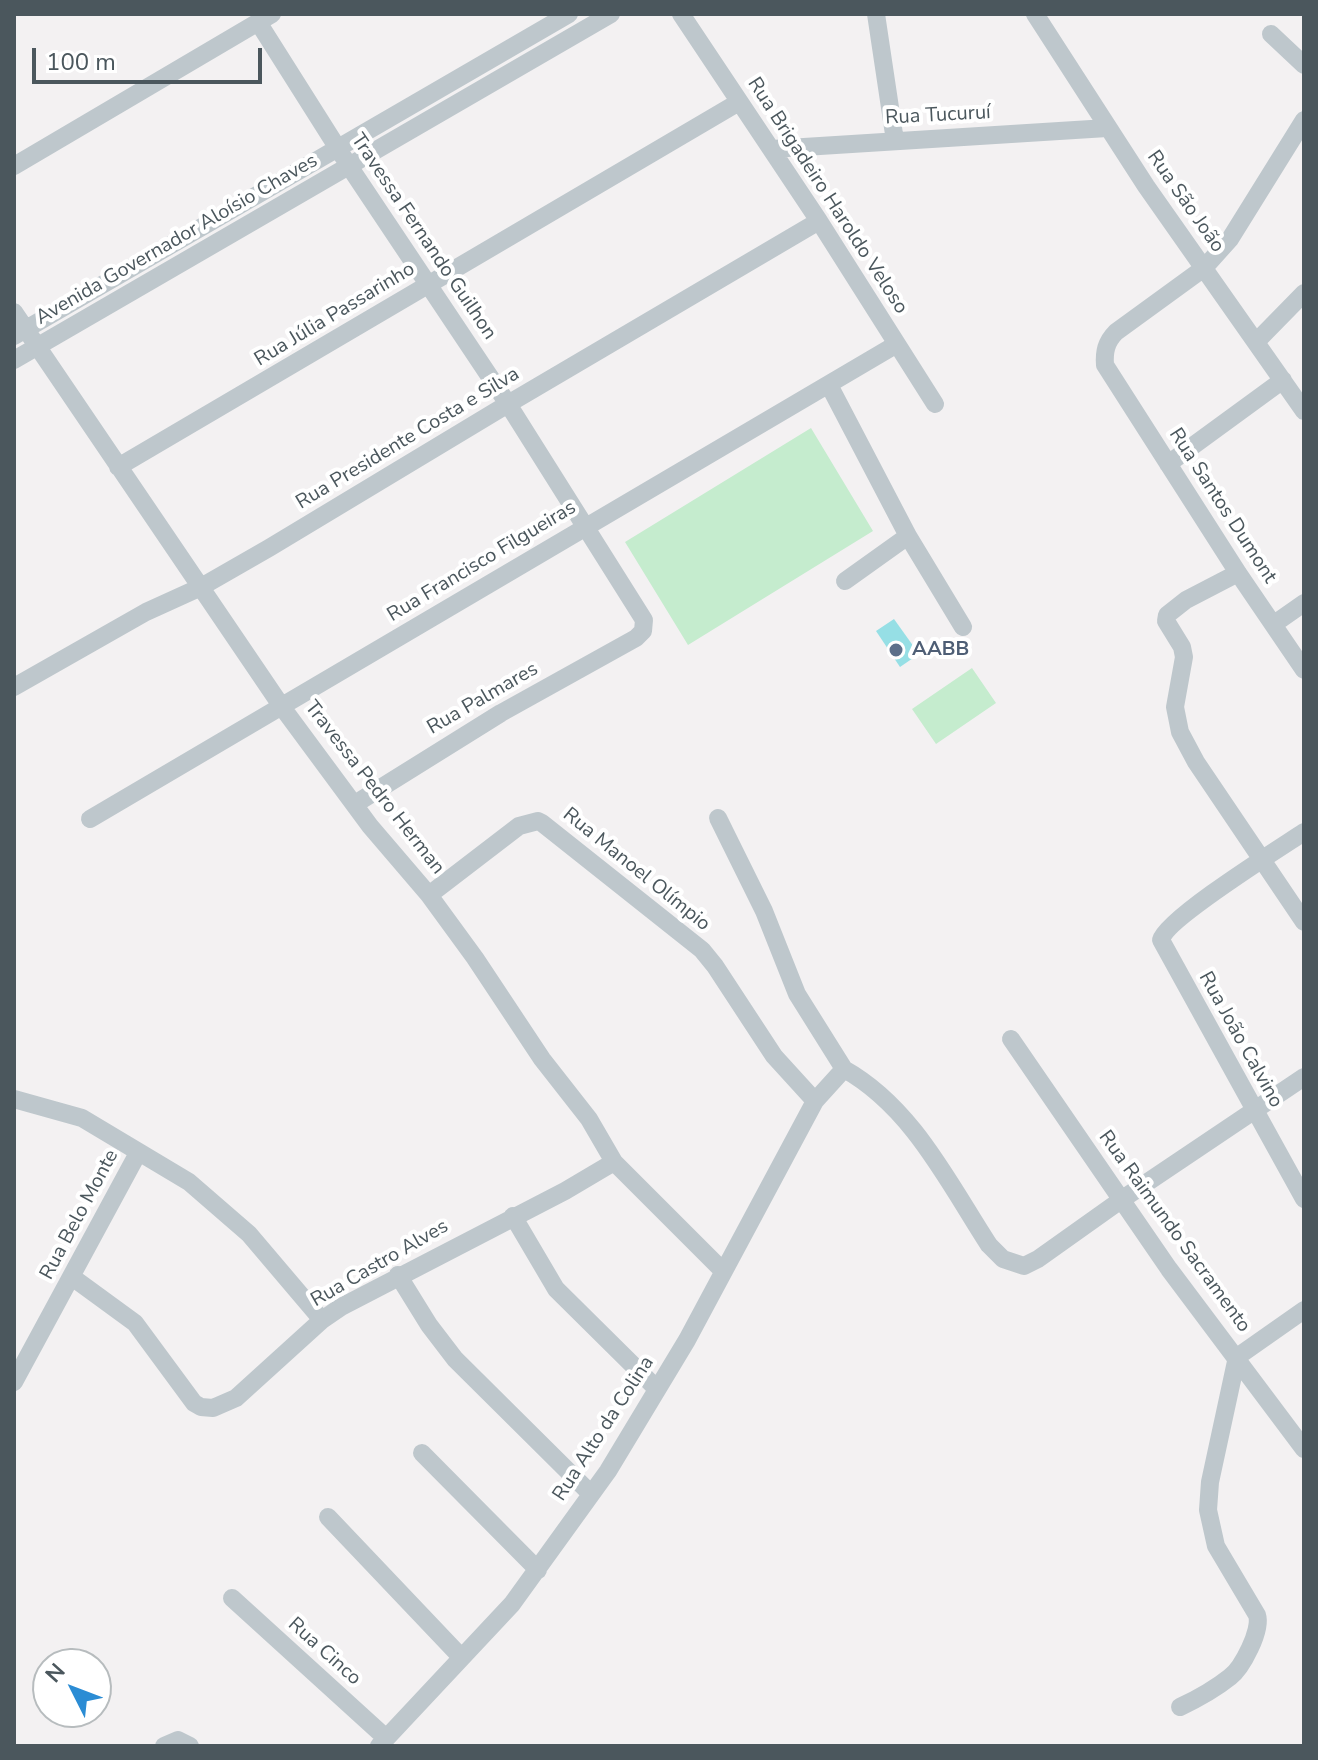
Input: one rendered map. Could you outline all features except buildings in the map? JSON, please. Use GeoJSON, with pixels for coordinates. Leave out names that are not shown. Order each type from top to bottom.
{"type":"FeatureCollection","features":[{"type":"Feature","properties":{"kind":"street","name":"Avenida Governador Aloísio Chaves"},"geometry":{"type":"LineString","coordinates":[[20,333],[569,14]]}},
{"type":"Feature","properties":{"kind":"street","name":"Avenida Governador Aloísio Chaves"},"geometry":{"type":"LineString","coordinates":[[14,360],[611,14]]}},
{"type":"Feature","properties":{"kind":"street","name":"Rua Brigadeiro Haroldo Veloso"},"geometry":{"type":"LineString","coordinates":[[681,14],[819,221],[935,404]]}},
{"type":"Feature","properties":{"kind":"street"},"geometry":{"type":"LineString","coordinates":[[876,14],[895,141]]}},
{"type":"Feature","properties":{"kind":"street","name":"Rua São João"},"geometry":{"type":"LineString","coordinates":[[1035,14],[1107,128],[1304,411]]}},
{"type":"Feature","properties":{"kind":"street","name":"Travessa Fernando Guilhon"},"geometry":{"type":"LineString","coordinates":[[265,18],[349,166],[508,404],[643,615],[643,631],[636,638]]}},
{"type":"Feature","properties":{"kind":"street"},"geometry":{"type":"LineString","coordinates":[[14,166],[265,18]]}},
{"type":"Feature","properties":{"kind":"street"},"geometry":{"type":"LineString","coordinates":[[1271,34],[1304,65]]}},
{"type":"Feature","properties":{"kind":"street","name":"Rua Júlia Passarinho"},"geometry":{"type":"LineString","coordinates":[[118,467],[739,102]]}},
{"type":"Feature","properties":{"kind":"street"},"geometry":{"type":"LineString","coordinates":[[1204,268],[1239,227],[1304,120]]}},
{"type":"Feature","properties":{"kind":"street","name":"Rua Tucuruí"},"geometry":{"type":"LineString","coordinates":[[772,149],[1107,128]]}},
{"type":"Feature","properties":{"kind":"street","name":"Rua Presidente Costa e Silva"},"geometry":{"type":"LineString","coordinates":[[15,685],[146,612],[201,587],[819,221]]}},
{"type":"Feature","properties":{"kind":"street","name":"Rua Santos Dumont"},"geometry":{"type":"LineString","coordinates":[[1204,268],[1116,332],[1106,347],[1105,365],[1304,670]]}},
{"type":"Feature","properties":{"kind":"street"},"geometry":{"type":"LineString","coordinates":[[1257,341],[1304,293]]}},
{"type":"Feature","properties":{"kind":"street","name":"Travessa Pedro Herman"},"geometry":{"type":"LineString","coordinates":[[14,312],[20,333],[38,347],[282,707],[392,855],[429,895],[542,1059],[589,1119],[614,1162],[723,1271]]}},
{"type":"Feature","properties":{"kind":"street","name":"Rua Francisco Filgueiras"},"geometry":{"type":"LineString","coordinates":[[90,819],[897,344]]}},
{"type":"Feature","properties":{"kind":"street"},"geometry":{"type":"LineString","coordinates":[[1168,464],[1283,380]]}},
{"type":"Feature","properties":{"kind":"street"},"geometry":{"type":"LineString","coordinates":[[829,385],[908,536],[963,627]]}},
{"type":"Feature","properties":{"kind":"street"},"geometry":{"type":"LineString","coordinates":[[845,581],[908,536]]}},
{"type":"Feature","properties":{"kind":"street"},"geometry":{"type":"LineString","coordinates":[[1238,573],[1169,612],[1166,621],[1184,652],[1175,707],[1180,732],[1196,762],[1304,922]]}},
{"type":"Feature","properties":{"kind":"street"},"geometry":{"type":"LineString","coordinates":[[1274,624],[1304,603]]}},
{"type":"Feature","properties":{"kind":"street","name":"Rua Palmares"},"geometry":{"type":"LineString","coordinates":[[355,804],[489,720],[636,638]]}},
{"type":"Feature","properties":{"kind":"street"},"geometry":{"type":"LineString","coordinates":[[718,818],[764,911],[797,994],[844,1069],[889,1100],[999,1255],[1010,1262],[1024,1266],[1038,1259],[1304,1077]]}},
{"type":"Feature","properties":{"kind":"street","name":"Rua Manoel Olímpio"},"geometry":{"type":"LineString","coordinates":[[429,895],[519,826],[538,821],[542,823],[702,950],[774,1056],[815,1101]]}},
{"type":"Feature","properties":{"kind":"street"},"geometry":{"type":"LineString","coordinates":[[1262,860],[1304,832]]}},
{"type":"Feature","properties":{"kind":"street","name":"Rua João Calvino"},"geometry":{"type":"LineString","coordinates":[[1262,860],[1164,932],[1161,944],[1304,1199]]}},
{"type":"Feature","properties":{"kind":"street","name":"Rua Raimundo Sacramento"},"geometry":{"type":"LineString","coordinates":[[1011,1039],[1169,1269],[1304,1449]]}},
{"type":"Feature","properties":{"kind":"street"},"geometry":{"type":"LineString","coordinates":[[815,1101],[844,1069]]}},
{"type":"Feature","properties":{"kind":"street"},"geometry":{"type":"LineString","coordinates":[[14,1099],[82,1118],[172,1170],[232,1217],[274,1261],[322,1320]]}},
{"type":"Feature","properties":{"kind":"street","name":"Rua Alto da Colina"},"geometry":{"type":"LineString","coordinates":[[383,1742],[488,1632],[538,1570],[608,1471],[687,1340],[815,1101]]}},
{"type":"Feature","properties":{"kind":"street","name":"Rua Belo Monte"},"geometry":{"type":"LineString","coordinates":[[14,1382],[138,1153]]}},
{"type":"Feature","properties":{"kind":"street","name":"Rua Castro Alves"},"geometry":{"type":"LineString","coordinates":[[72,1277],[135,1323],[185,1392],[201,1407],[213,1408],[236,1398],[322,1320],[398,1275],[614,1162]]}},
{"type":"Feature","properties":{"kind":"street"},"geometry":{"type":"LineString","coordinates":[[513,1216],[556,1289],[657,1389]]}},
{"type":"Feature","properties":{"kind":"street"},"geometry":{"type":"LineString","coordinates":[[398,1275],[429,1325],[455,1359],[590,1493]]}},
{"type":"Feature","properties":{"kind":"street"},"geometry":{"type":"LineString","coordinates":[[1180,1707],[1231,1677],[1258,1632],[1260,1622],[1257,1615],[1216,1546],[1208,1510],[1210,1482],[1237,1357],[1304,1310]]}},
{"type":"Feature","properties":{"kind":"street"},"geometry":{"type":"LineString","coordinates":[[422,1453],[538,1570]]}},
{"type":"Feature","properties":{"kind":"street"},"geometry":{"type":"LineString","coordinates":[[328,1517],[461,1657]]}},
{"type":"Feature","properties":{"kind":"street","name":"Rua Cinco"},"geometry":{"type":"LineString","coordinates":[[232,1598],[383,1742]]}},
{"type":"Feature","properties":{"kind":"street"},"geometry":{"type":"LineString","coordinates":[[164,1746],[170,1741],[187,1744]]}},
{"type":"Feature","properties":{"kind":"green space"},"geometry":{"type":"Polygon","coordinates":[[[811,428],[873,531],[688,645],[625,542],[811,428]]]}},
{"type":"Feature","properties":{"kind":"green space"},"geometry":{"type":"Polygon","coordinates":[[[972,668],[996,703],[936,744],[912,709],[972,668]]]}},
{"type":"Feature","properties":{"kind":"water"},"geometry":{"type":"Polygon","coordinates":[[[894,619],[919,654],[900,667],[876,631],[894,619]]]}},
{"type":"Feature","properties":{"kind":"place","name":"AABB"},"geometry":{"type":"Point","coordinates":[896,650]}}]}
